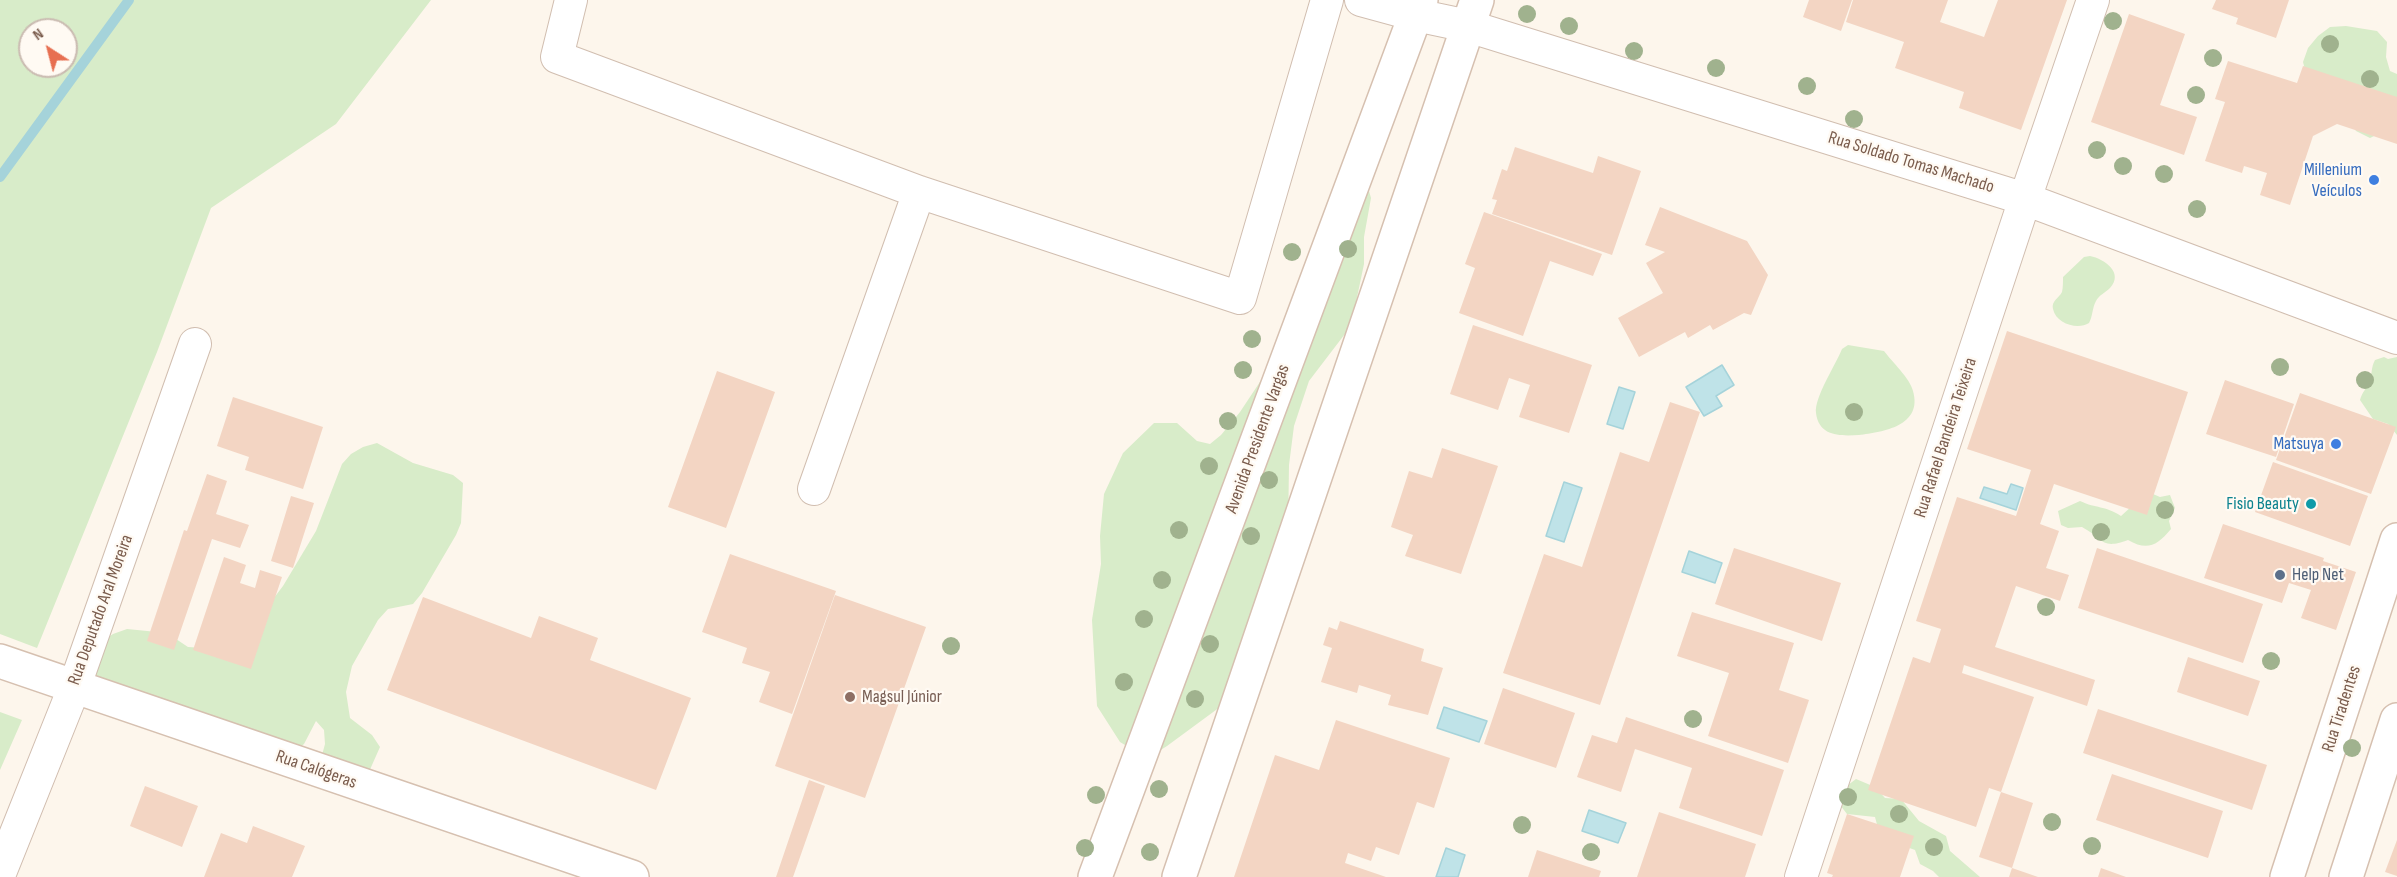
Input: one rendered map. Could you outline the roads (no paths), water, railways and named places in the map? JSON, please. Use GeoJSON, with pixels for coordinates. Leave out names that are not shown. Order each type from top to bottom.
{"type":"FeatureCollection","features":[{"type":"Feature","properties":{"kind":"main road","name":"Avenida Presidente Vargas"},"geometry":{"type":"LineString","coordinates":[[1095,877],[1419,8]]}},
{"type":"Feature","properties":{"kind":"main road"},"geometry":{"type":"LineString","coordinates":[[1179,877],[1473,13]]}},
{"type":"Feature","properties":{"kind":"main road","name":"Rua Tiradentes"},"geometry":{"type":"LineString","coordinates":[[2287,877],[2397,540]]}},
{"type":"Feature","properties":{"kind":"main road","name":"Rua Calógeras"},"geometry":{"type":"LineString","coordinates":[[0,661],[632,877]]}},
{"type":"Feature","properties":{"kind":"main road"},"geometry":{"type":"LineString","coordinates":[[2346,877],[2397,720]]}},
{"type":"Feature","properties":{"kind":"street"},"geometry":{"type":"LineString","coordinates":[[571,0],[557,57],[919,192],[1240,298],[1328,0]]}},
{"type":"Feature","properties":{"kind":"street","name":"Rua Soldado Tomas Machado"},"geometry":{"type":"LineString","coordinates":[[1361,0],[1473,13],[2025,199],[2397,339]]}},
{"type":"Feature","properties":{"kind":"street","name":"Rua Rafael Bandeira Teixeira"},"geometry":{"type":"LineString","coordinates":[[1801,877],[2093,0]]}},
{"type":"Feature","properties":{"kind":"street"},"geometry":{"type":"LineString","coordinates":[[813,489],[919,192]]}},
{"type":"Feature","properties":{"kind":"street","name":"Rua Deputado Aral Moreira"},"geometry":{"type":"LineString","coordinates":[[0,873],[74,688],[195,344]]}},
{"type":"Feature","properties":{"kind":"water"},"geometry":{"type":"Polygon","coordinates":[[[1722,365],[1734,385],[1716,396],[1722,406],[1704,416],[1686,387],[1722,365]]]}},
{"type":"Feature","properties":{"kind":"water"},"geometry":{"type":"Polygon","coordinates":[[[1619,387],[1635,392],[1623,429],[1607,424],[1619,387]]]}},
{"type":"Feature","properties":{"kind":"water"},"geometry":{"type":"Polygon","coordinates":[[[1564,482],[1582,488],[1564,542],[1546,536],[1564,482]]]}},
{"type":"Feature","properties":{"kind":"water"},"geometry":{"type":"Polygon","coordinates":[[[2011,484],[2023,488],[2016,510],[1980,498],[1984,487],[2007,494],[2011,484]]]}},
{"type":"Feature","properties":{"kind":"water"},"geometry":{"type":"Polygon","coordinates":[[[1689,551],[1722,563],[1715,583],[1682,572],[1689,551]]]}},
{"type":"Feature","properties":{"kind":"water"},"geometry":{"type":"Polygon","coordinates":[[[1444,707],[1487,721],[1479,742],[1437,728],[1444,707]]]}},
{"type":"Feature","properties":{"kind":"water"},"geometry":{"type":"Polygon","coordinates":[[[1589,810],[1626,823],[1618,843],[1582,831],[1589,810]]]}},
{"type":"Feature","properties":{"kind":"water"},"geometry":{"type":"Polygon","coordinates":[[[1446,848],[1465,855],[1458,877],[1436,877],[1446,848]]]}},
{"type":"Feature","properties":{"kind":"waterway"},"geometry":{"type":"LineString","coordinates":[[0,177],[129,0]]}},
{"type":"Feature","properties":{"kind":"place","name":"Millenium Veículos"},"geometry":{"type":"Point","coordinates":[2374,180]}},
{"type":"Feature","properties":{"kind":"place","name":"Matsuya"},"geometry":{"type":"Point","coordinates":[2336,444]}},
{"type":"Feature","properties":{"kind":"place","name":"Fisio Beauty"},"geometry":{"type":"Point","coordinates":[2311,504]}},
{"type":"Feature","properties":{"kind":"place","name":"Help Net"},"geometry":{"type":"Point","coordinates":[2280,575]}},
{"type":"Feature","properties":{"kind":"place","name":"Magsul Júnior"},"geometry":{"type":"Point","coordinates":[850,697]}}]}
